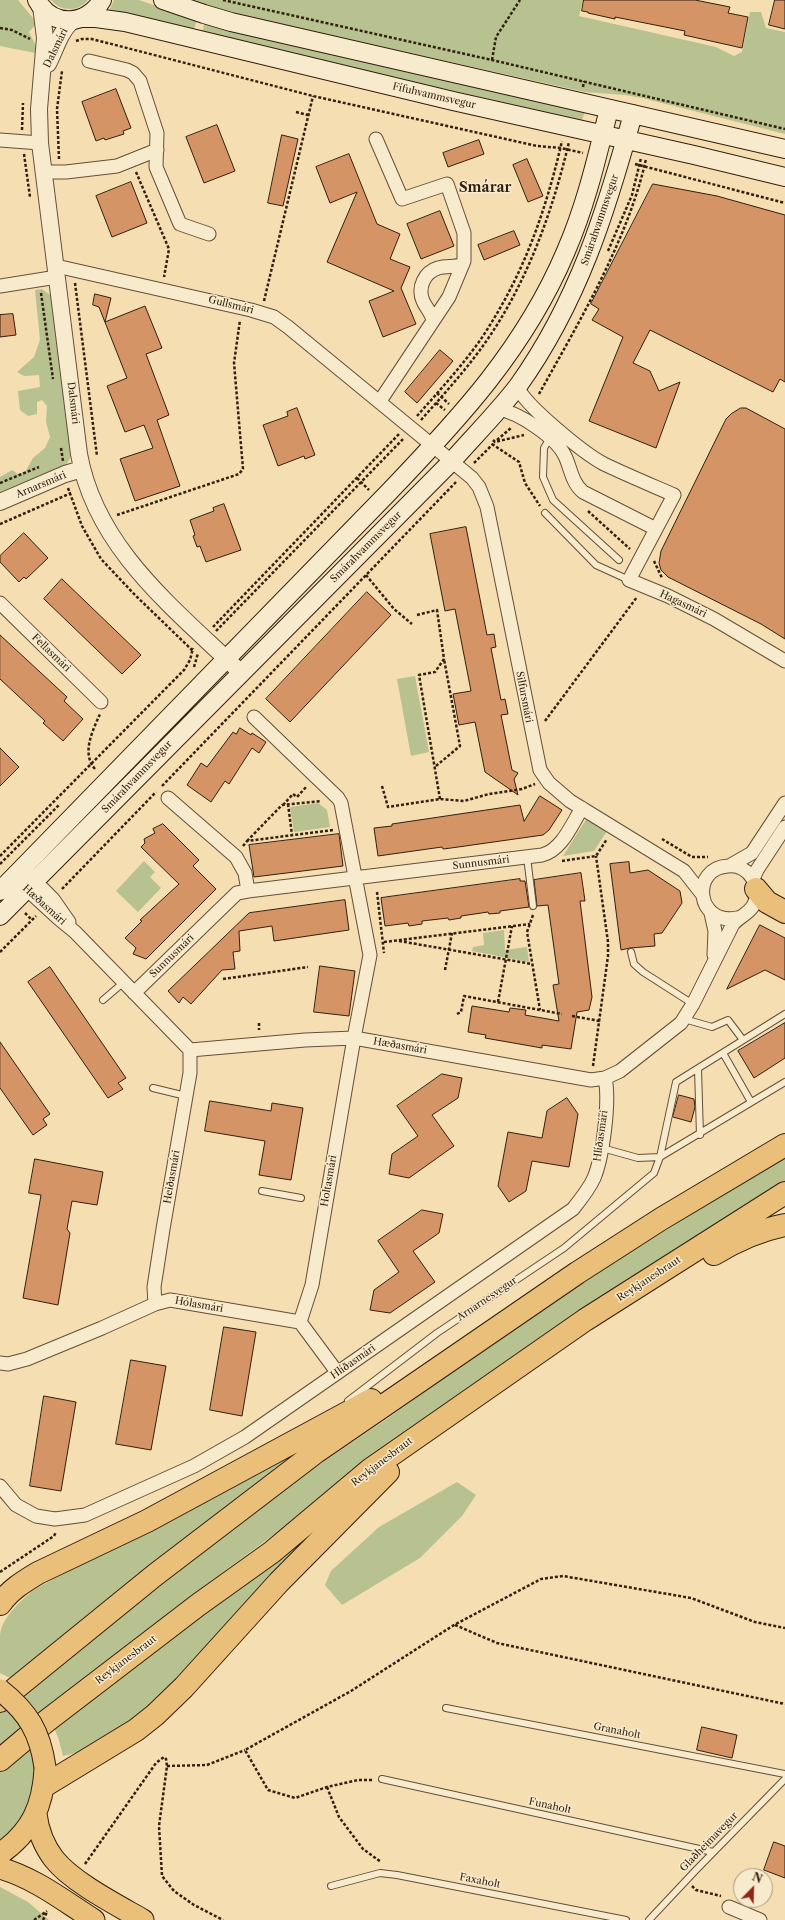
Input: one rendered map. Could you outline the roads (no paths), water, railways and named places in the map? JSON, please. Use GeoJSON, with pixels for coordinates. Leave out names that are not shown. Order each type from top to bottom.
{"type":"FeatureCollection","features":[{"type":"Feature","properties":{"kind":"highway"},"geometry":{"type":"LineString","coordinates":[[755,884],[768,902],[785,912]]}},
{"type":"Feature","properties":{"kind":"highway"},"geometry":{"type":"LineString","coordinates":[[0,1701],[155,1575],[316,1452],[577,1273],[661,1219],[785,1145]]}},
{"type":"Feature","properties":{"kind":"highway","name":"Reykjanesbraut"},"geometry":{"type":"LineString","coordinates":[[0,1760],[44,1723],[198,1605],[272,1552],[371,1469],[453,1411],[630,1292],[785,1193]]}},
{"type":"Feature","properties":{"kind":"highway"},"geometry":{"type":"LineString","coordinates":[[630,1292],[690,1269],[735,1241],[764,1229],[785,1225]]}},
{"type":"Feature","properties":{"kind":"highway"},"geometry":{"type":"LineString","coordinates":[[0,1604],[7,1595],[22,1582],[38,1573],[147,1521],[306,1434],[458,1355]]}},
{"type":"Feature","properties":{"kind":"highway"},"geometry":{"type":"LineString","coordinates":[[45,1777],[136,1730],[156,1715],[184,1687],[279,1582],[356,1503],[453,1411]]}},
{"type":"Feature","properties":{"kind":"main road"},"geometry":{"type":"LineString","coordinates":[[78,19],[95,10],[102,0]]}},
{"type":"Feature","properties":{"kind":"main road"},"geometry":{"type":"LineString","coordinates":[[163,0],[231,22],[785,149]]}},
{"type":"Feature","properties":{"kind":"main road","name":"Fífuhvammsvegur"},"geometry":{"type":"LineString","coordinates":[[38,2],[54,17],[78,19],[96,18],[125,22],[626,141],[708,158],[785,177]]}},
{"type":"Feature","properties":{"kind":"main road","name":"Smárahvammsvegur"},"geometry":{"type":"LineString","coordinates":[[0,916],[24,879],[226,659],[434,446],[489,383],[521,337],[554,277],[579,218],[609,108]]}},
{"type":"Feature","properties":{"kind":"main road","name":"Smárahvammsvegur"},"geometry":{"type":"LineString","coordinates":[[0,891],[24,879],[240,672],[452,461],[499,409],[517,386],[553,329],[574,290],[593,245],[633,114]]}},
{"type":"Feature","properties":{"kind":"main road"},"geometry":{"type":"LineString","coordinates":[[0,1690],[14,1701],[27,1715],[33,1726],[42,1749],[45,1777],[36,1814],[26,1831],[12,1845],[0,1854]]}},
{"type":"Feature","properties":{"kind":"main road"},"geometry":{"type":"LineString","coordinates":[[36,1814],[43,1840],[54,1860],[87,1886],[143,1920]]}},
{"type":"Feature","properties":{"kind":"main road"},"geometry":{"type":"LineString","coordinates":[[0,1868],[16,1872],[34,1881],[94,1920]]}},
{"type":"Feature","properties":{"kind":"street","name":"Dalsmári"},"geometry":{"type":"LineString","coordinates":[[38,2],[46,38],[39,109],[40,143],[82,469],[87,488],[112,539],[132,566],[240,672]]}},
{"type":"Feature","properties":{"kind":"street","name":"Dalsmári"},"geometry":{"type":"LineString","coordinates":[[42,76],[57,41],[78,19]]}},
{"type":"Feature","properties":{"kind":"street"},"geometry":{"type":"LineString","coordinates":[[89,61],[127,70],[137,77],[142,86],[157,133],[156,167],[180,224],[209,234]]}},
{"type":"Feature","properties":{"kind":"street"},"geometry":{"type":"LineString","coordinates":[[376,139],[402,199],[447,184],[464,232],[463,264],[449,297],[380,401]]}},
{"type":"Feature","properties":{"kind":"street"},"geometry":{"type":"LineString","coordinates":[[0,140],[40,143]]}},
{"type":"Feature","properties":{"kind":"street"},"geometry":{"type":"LineString","coordinates":[[44,172],[60,173],[117,166],[157,150]]}},
{"type":"Feature","properties":{"kind":"street"},"geometry":{"type":"LineString","coordinates":[[433,320],[421,293],[423,281],[433,270],[440,267],[455,267],[463,264]]}},
{"type":"Feature","properties":{"kind":"street"},"geometry":{"type":"LineString","coordinates":[[0,286],[40,280],[56,272]]}},
{"type":"Feature","properties":{"kind":"street","name":"Gullsmári"},"geometry":{"type":"LineString","coordinates":[[56,272],[162,290],[261,313],[284,324],[452,461]]}},
{"type":"Feature","properties":{"kind":"street"},"geometry":{"type":"LineString","coordinates":[[517,386],[524,397],[554,433],[576,485],[583,492],[656,529]]}},
{"type":"Feature","properties":{"kind":"street"},"geometry":{"type":"LineString","coordinates":[[499,409],[512,413],[554,433],[603,463],[674,495],[629,580]]}},
{"type":"Feature","properties":{"kind":"street","name":"Silfursmári"},"geometry":{"type":"LineString","coordinates":[[452,461],[476,482],[487,507],[536,758],[540,770],[546,780],[555,789],[582,808],[684,871],[702,894]]}},
{"type":"Feature","properties":{"kind":"street","name":"Arnarsmári"},"geometry":{"type":"LineString","coordinates":[[0,502],[65,474],[82,469]]}},
{"type":"Feature","properties":{"kind":"street","name":"Hagasmári"},"geometry":{"type":"LineString","coordinates":[[629,580],[668,596],[714,619],[785,661]]}},
{"type":"Feature","properties":{"kind":"street","name":"Fellasmári"},"geometry":{"type":"LineString","coordinates":[[0,603],[101,702]]}},
{"type":"Feature","properties":{"kind":"street"},"geometry":{"type":"LineString","coordinates":[[254,717],[297,765],[338,798],[341,803],[370,956],[354,1038]]}},
{"type":"Feature","properties":{"kind":"street"},"geometry":{"type":"LineString","coordinates":[[168,798],[234,855],[245,873],[248,891]]}},
{"type":"Feature","properties":{"kind":"street"},"geometry":{"type":"LineString","coordinates":[[785,803],[752,853],[731,865],[724,866],[711,873],[703,886],[702,894],[705,904],[711,913],[724,919],[737,918],[744,915],[754,904],[757,870],[785,827]]}},
{"type":"Feature","properties":{"kind":"street","name":"Sunnusmári"},"geometry":{"type":"LineString","coordinates":[[134,993],[237,893],[356,877],[542,856],[554,850],[582,808]]}},
{"type":"Feature","properties":{"kind":"street"},"geometry":{"type":"LineString","coordinates":[[731,865],[744,870],[755,884]]}},
{"type":"Feature","properties":{"kind":"street","name":"Silfursmári"},"geometry":{"type":"LineString","coordinates":[[684,871],[711,873]]}},
{"type":"Feature","properties":{"kind":"street","name":"Hæðasmári"},"geometry":{"type":"LineString","coordinates":[[24,879],[53,899],[76,932],[190,1050],[305,1040],[354,1038],[584,1079],[605,1078],[627,1065],[670,1033],[684,1019],[693,1004],[714,958],[737,918]]}},
{"type":"Feature","properties":{"kind":"street","name":"Hæðasmári"},"geometry":{"type":"LineString","coordinates":[[711,913],[716,931],[714,958]]}},
{"type":"Feature","properties":{"kind":"street","name":"Holtasmári"},"geometry":{"type":"LineString","coordinates":[[300,1322],[312,1285],[354,1038]]}},
{"type":"Feature","properties":{"kind":"street","name":"Heiðasmári"},"geometry":{"type":"LineString","coordinates":[[155,1304],[154,1287],[190,1073],[190,1050]]}},
{"type":"Feature","properties":{"kind":"street","name":"Hlíðasmári"},"geometry":{"type":"LineString","coordinates":[[0,1486],[16,1505],[24,1511],[36,1516],[60,1518],[85,1515],[194,1466],[245,1437],[573,1209],[584,1195],[594,1177],[602,1148],[606,1098],[605,1078]]}},
{"type":"Feature","properties":{"kind":"street","name":"Hólasmári"},"geometry":{"type":"LineString","coordinates":[[0,1363],[8,1364],[27,1359],[155,1304],[170,1300],[300,1322]]}},
{"type":"Feature","properties":{"kind":"street"},"geometry":{"type":"LineString","coordinates":[[300,1322],[337,1372]]}},
{"type":"Feature","properties":{"kind":"street"},"geometry":{"type":"LineString","coordinates":[[729,1907],[760,1920]]}},
{"type":"Feature","properties":{"kind":"lane"},"geometry":{"type":"LineString","coordinates":[[554,433],[544,448],[543,477],[554,500],[619,560]]}},
{"type":"Feature","properties":{"kind":"lane"},"geometry":{"type":"LineString","coordinates":[[545,513],[596,565],[629,580]]}},
{"type":"Feature","properties":{"kind":"lane"},"geometry":{"type":"LineString","coordinates":[[527,857],[536,908]]}},
{"type":"Feature","properties":{"kind":"lane"},"geometry":{"type":"LineString","coordinates":[[631,952],[634,964],[643,972],[693,1004]]}},
{"type":"Feature","properties":{"kind":"lane"},"geometry":{"type":"LineString","coordinates":[[103,1000],[124,982]]}},
{"type":"Feature","properties":{"kind":"lane","name":"Arnarnesvegur"},"geometry":{"type":"LineString","coordinates":[[343,1405],[436,1333],[564,1248],[654,1173],[660,1157],[676,1082],[785,1014]]}},
{"type":"Feature","properties":{"kind":"lane"},"geometry":{"type":"LineString","coordinates":[[684,1019],[712,1027],[728,1020],[743,1040]]}},
{"type":"Feature","properties":{"kind":"lane"},"geometry":{"type":"LineString","coordinates":[[723,1053],[751,1102]]}},
{"type":"Feature","properties":{"kind":"lane"},"geometry":{"type":"LineString","coordinates":[[698,1069],[700,1135]]}},
{"type":"Feature","properties":{"kind":"lane"},"geometry":{"type":"LineString","coordinates":[[602,1148],[638,1158],[660,1157],[700,1135],[785,1082]]}},
{"type":"Feature","properties":{"kind":"lane"},"geometry":{"type":"LineString","coordinates":[[153,1088],[186,1096]]}},
{"type":"Feature","properties":{"kind":"lane"},"geometry":{"type":"LineString","coordinates":[[262,1191],[301,1198]]}},
{"type":"Feature","properties":{"kind":"lane"},"geometry":{"type":"LineString","coordinates":[[306,1434],[337,1410]]}},
{"type":"Feature","properties":{"kind":"lane","name":"Granaholt"},"geometry":{"type":"LineString","coordinates":[[446,1708],[785,1774]]}},
{"type":"Feature","properties":{"kind":"lane","name":"Glaðheimavegur"},"geometry":{"type":"LineString","coordinates":[[649,1920],[785,1779]]}},
{"type":"Feature","properties":{"kind":"lane","name":"Funaholt"},"geometry":{"type":"LineString","coordinates":[[382,1780],[713,1852]]}},
{"type":"Feature","properties":{"kind":"lane","name":"Faxaholt"},"geometry":{"type":"LineString","coordinates":[[331,1886],[380,1873],[397,1874],[626,1920]]}},
{"type":"Feature","properties":{"kind":"district","name":"Smárar"},"geometry":{"type":"Point","coordinates":[485,188]}}]}
